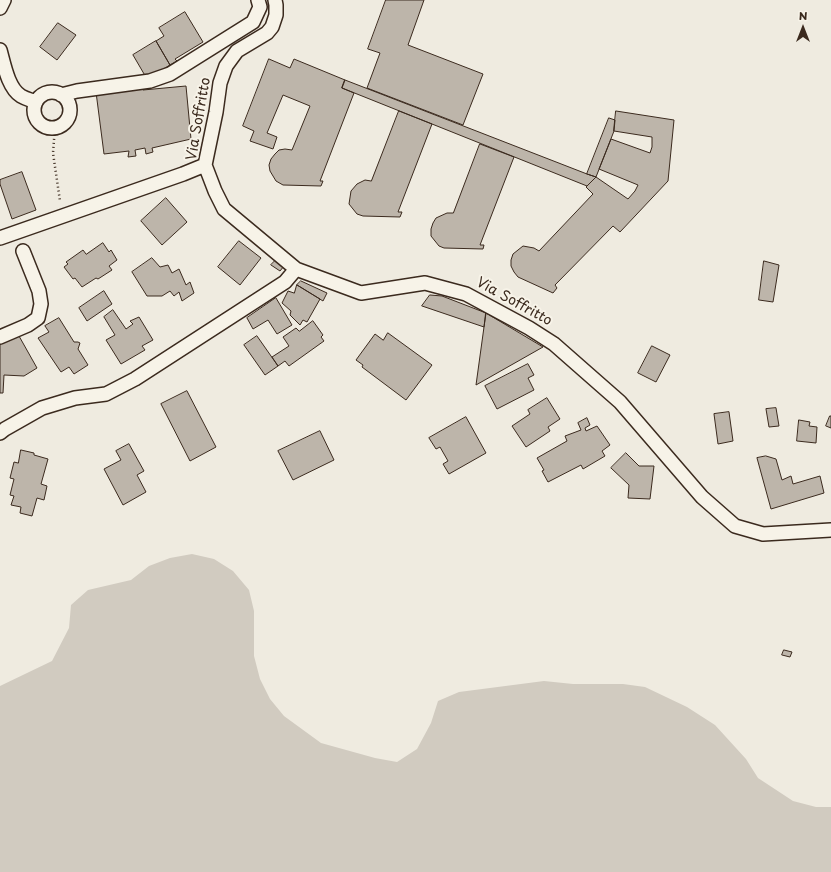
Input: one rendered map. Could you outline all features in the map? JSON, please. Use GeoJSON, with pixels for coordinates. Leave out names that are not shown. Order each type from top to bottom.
{"type":"FeatureCollection","features":[{"type":"Feature","properties":{"kind":"street"},"geometry":{"type":"LineString","coordinates":[[0,8],[4,0]]}},
{"type":"Feature","properties":{"kind":"street"},"geometry":{"type":"LineString","coordinates":[[61,95],[77,91],[150,81],[170,74],[253,22],[260,7],[258,0]]}},
{"type":"Feature","properties":{"kind":"street","name":"Via Soffritto"},"geometry":{"type":"LineString","coordinates":[[275,0],[276,15],[272,27],[267,33],[237,51],[226,66],[220,83],[216,112],[205,165],[215,191],[224,208],[296,269],[361,293],[425,283],[466,294],[529,328],[554,344],[620,402],[702,496],[735,526],[763,534],[831,530]]}},
{"type":"Feature","properties":{"kind":"street"},"geometry":{"type":"LineString","coordinates":[[0,50],[7,76],[11,84],[20,96],[36,102]]}},
{"type":"Feature","properties":{"kind":"street"},"geometry":{"type":"LineString","coordinates":[[50,92],[56,92],[61,95],[66,98],[69,104],[70,115],[67,121],[62,125],[46,127],[37,119],[35,114],[36,102],[44,94],[50,92]]}},
{"type":"Feature","properties":{"kind":"street"},"geometry":{"type":"LineString","coordinates":[[0,238],[205,165]]}},
{"type":"Feature","properties":{"kind":"street"},"geometry":{"type":"LineString","coordinates":[[0,337],[28,325],[38,318],[41,304],[39,292],[23,251]]}},
{"type":"Feature","properties":{"kind":"street"},"geometry":{"type":"LineString","coordinates":[[0,433],[42,408],[75,398],[106,394],[135,379],[285,282],[296,269]]}},
{"type":"Feature","properties":{"kind":"path"},"geometry":{"type":"LineString","coordinates":[[55,127],[53,153],[63,216]]}},
{"type":"Feature","properties":{"kind":"shaded area"},"geometry":{"type":"Polygon","coordinates":[[[192,554],[214,559],[233,571],[249,590],[254,611],[254,656],[260,679],[270,699],[284,716],[321,743],[375,758],[397,762],[417,749],[431,723],[438,701],[459,692],[544,681],[573,684],[623,684],[645,687],[687,707],[715,725],[746,759],[758,778],[793,801],[816,807],[831,807],[831,872],[0,872],[0,686],[52,661],[69,628],[71,605],[88,590],[131,580],[149,566],[170,558],[192,554]]]}},
{"type":"Feature","properties":{"kind":"building"},"geometry":{"type":"Polygon","coordinates":[[[386,0],[424,0],[408,45],[483,74],[463,125],[367,88],[380,53],[368,49],[386,0]]]}},
{"type":"Feature","properties":{"kind":"building"},"geometry":{"type":"Polygon","coordinates":[[[185,12],[203,42],[175,59],[177,61],[170,65],[156,41],[164,36],[159,28],[185,12]]]}},
{"type":"Feature","properties":{"kind":"building"},"geometry":{"type":"Polygon","coordinates":[[[58,23],[76,35],[57,60],[40,47],[58,23]]]}},
{"type":"Feature","properties":{"kind":"building"},"geometry":{"type":"Polygon","coordinates":[[[156,41],[170,65],[147,79],[133,55],[156,41]]]}},
{"type":"Feature","properties":{"kind":"building"},"geometry":{"type":"Polygon","coordinates":[[[269,59],[290,68],[294,59],[345,80],[342,88],[354,93],[320,181],[323,181],[321,186],[283,185],[276,181],[270,171],[269,165],[271,159],[279,150],[292,150],[310,106],[283,95],[267,133],[277,137],[273,149],[250,141],[254,131],[243,126],[269,59]]]}},
{"type":"Feature","properties":{"kind":"building"},"geometry":{"type":"Polygon","coordinates":[[[345,80],[596,177],[587,186],[342,88],[345,80]]]}},
{"type":"Feature","properties":{"kind":"building"},"geometry":{"type":"Polygon","coordinates":[[[143,86],[143,90],[186,86],[191,139],[152,148],[153,152],[146,154],[145,148],[135,150],[136,156],[128,157],[129,151],[104,154],[96,92],[143,86]]]}},
{"type":"Feature","properties":{"kind":"building"},"geometry":{"type":"Polygon","coordinates":[[[399,111],[432,124],[398,212],[402,212],[400,217],[363,216],[357,214],[349,204],[351,191],[357,184],[365,180],[371,181],[399,111]]]}},
{"type":"Feature","properties":{"kind":"building"},"geometry":{"type":"Polygon","coordinates":[[[616,111],[674,120],[668,181],[620,232],[613,226],[555,285],[557,288],[553,293],[518,277],[511,266],[513,254],[523,246],[534,248],[539,251],[593,194],[586,187],[596,177],[628,199],[635,191],[638,185],[599,169],[611,139],[650,153],[652,147],[652,137],[614,131],[616,111]]]}},
{"type":"Feature","properties":{"kind":"building"},"geometry":{"type":"Polygon","coordinates":[[[609,118],[615,120],[614,131],[596,177],[587,174],[609,118]]]}},
{"type":"Feature","properties":{"kind":"building"},"geometry":{"type":"Polygon","coordinates":[[[480,144],[514,157],[480,245],[484,245],[483,249],[444,248],[439,246],[431,236],[433,223],[436,218],[447,213],[453,213],[480,144]]]}},
{"type":"Feature","properties":{"kind":"building"},"geometry":{"type":"Polygon","coordinates":[[[22,172],[36,210],[12,219],[0,180],[22,172]]]}},
{"type":"Feature","properties":{"kind":"building"},"geometry":{"type":"Polygon","coordinates":[[[166,198],[187,222],[162,245],[141,221],[166,198]]]}},
{"type":"Feature","properties":{"kind":"building"},"geometry":{"type":"Polygon","coordinates":[[[239,241],[261,258],[240,285],[218,267],[239,241]]]}},
{"type":"Feature","properties":{"kind":"building"},"geometry":{"type":"Polygon","coordinates":[[[103,243],[109,252],[111,250],[117,260],[109,266],[112,270],[82,287],[75,278],[73,279],[64,267],[68,264],[66,262],[83,250],[86,254],[103,243]]]}},
{"type":"Feature","properties":{"kind":"building"},"geometry":{"type":"Polygon","coordinates":[[[152,258],[160,267],[168,265],[172,273],[179,269],[186,285],[190,282],[194,293],[182,301],[179,292],[174,296],[170,291],[162,296],[147,296],[132,272],[152,258]]]}},
{"type":"Feature","properties":{"kind":"building"},"geometry":{"type":"Polygon","coordinates":[[[276,260],[284,266],[280,271],[271,265],[276,260]]]}},
{"type":"Feature","properties":{"kind":"building"},"geometry":{"type":"Polygon","coordinates":[[[764,261],[779,265],[773,302],[759,300],[764,261]]]}},
{"type":"Feature","properties":{"kind":"building"},"geometry":{"type":"Polygon","coordinates":[[[301,281],[327,293],[323,301],[297,285],[301,281]]]}},
{"type":"Feature","properties":{"kind":"building"},"geometry":{"type":"Polygon","coordinates":[[[297,285],[320,299],[307,322],[303,320],[300,325],[290,315],[291,311],[282,303],[288,291],[294,293],[297,285]]]}},
{"type":"Feature","properties":{"kind":"building"},"geometry":{"type":"Polygon","coordinates":[[[104,291],[112,304],[87,321],[79,308],[104,291]]]}},
{"type":"Feature","properties":{"kind":"building"},"geometry":{"type":"Polygon","coordinates":[[[430,295],[442,296],[486,313],[484,327],[422,306],[430,295]]]}},
{"type":"Feature","properties":{"kind":"building"},"geometry":{"type":"Polygon","coordinates":[[[276,298],[292,325],[277,334],[268,320],[253,329],[247,318],[276,298]]]}},
{"type":"Feature","properties":{"kind":"building"},"geometry":{"type":"Polygon","coordinates":[[[113,310],[126,329],[133,324],[130,321],[139,317],[153,340],[142,346],[145,350],[121,364],[106,340],[115,335],[104,317],[113,310]]]}},
{"type":"Feature","properties":{"kind":"building"},"geometry":{"type":"Polygon","coordinates":[[[486,313],[543,347],[476,385],[484,327],[486,313]]]}},
{"type":"Feature","properties":{"kind":"building"},"geometry":{"type":"Polygon","coordinates":[[[59,318],[74,342],[80,343],[78,349],[88,365],[74,374],[69,367],[61,372],[38,338],[49,332],[45,326],[59,318]]]}},
{"type":"Feature","properties":{"kind":"building"},"geometry":{"type":"Polygon","coordinates":[[[313,321],[323,335],[321,337],[324,341],[289,366],[285,361],[278,366],[272,357],[289,346],[283,337],[296,328],[299,331],[313,321]]]}},
{"type":"Feature","properties":{"kind":"building"},"geometry":{"type":"Polygon","coordinates":[[[388,333],[432,365],[406,400],[362,367],[363,365],[356,360],[375,334],[383,340],[388,333]]]}},
{"type":"Feature","properties":{"kind":"building"},"geometry":{"type":"Polygon","coordinates":[[[19,336],[37,368],[24,376],[4,375],[3,393],[0,393],[0,344],[19,336]]]}},
{"type":"Feature","properties":{"kind":"building"},"geometry":{"type":"Polygon","coordinates":[[[257,336],[278,366],[265,375],[244,345],[257,336]]]}},
{"type":"Feature","properties":{"kind":"building"},"geometry":{"type":"Polygon","coordinates":[[[652,346],[670,355],[656,382],[638,373],[652,346]]]}},
{"type":"Feature","properties":{"kind":"building"},"geometry":{"type":"Polygon","coordinates":[[[528,364],[534,375],[528,378],[534,390],[497,409],[485,386],[528,364]]]}},
{"type":"Feature","properties":{"kind":"building"},"geometry":{"type":"Polygon","coordinates":[[[187,391],[216,447],[190,461],[161,404],[187,391]]]}},
{"type":"Feature","properties":{"kind":"building"},"geometry":{"type":"Polygon","coordinates":[[[547,398],[560,419],[548,427],[550,431],[526,447],[512,426],[530,414],[528,410],[547,398]]]}},
{"type":"Feature","properties":{"kind":"building"},"geometry":{"type":"Polygon","coordinates":[[[776,408],[779,426],[769,427],[766,409],[776,408]]]}},
{"type":"Feature","properties":{"kind":"building"},"geometry":{"type":"Polygon","coordinates":[[[729,412],[733,441],[718,444],[714,414],[729,412]]]}},
{"type":"Feature","properties":{"kind":"building"},"geometry":{"type":"Polygon","coordinates":[[[831,416],[831,428],[826,426],[831,416]]]}},
{"type":"Feature","properties":{"kind":"building"},"geometry":{"type":"Polygon","coordinates":[[[466,417],[486,453],[449,474],[443,464],[448,461],[440,447],[436,449],[429,438],[466,417]]]}},
{"type":"Feature","properties":{"kind":"building"},"geometry":{"type":"Polygon","coordinates":[[[587,418],[590,425],[585,428],[586,431],[597,426],[610,445],[602,451],[605,456],[583,469],[581,465],[548,482],[542,471],[544,470],[537,458],[567,441],[565,436],[581,430],[578,423],[587,418]]]}},
{"type":"Feature","properties":{"kind":"building"},"geometry":{"type":"Polygon","coordinates":[[[799,420],[810,422],[809,426],[817,427],[816,443],[797,441],[799,420]]]}},
{"type":"Feature","properties":{"kind":"building"},"geometry":{"type":"Polygon","coordinates":[[[320,431],[334,460],[293,480],[278,451],[320,431]]]}},
{"type":"Feature","properties":{"kind":"building"},"geometry":{"type":"Polygon","coordinates":[[[129,444],[144,471],[137,475],[146,492],[123,505],[104,469],[121,460],[116,451],[129,444]]]}},
{"type":"Feature","properties":{"kind":"building"},"geometry":{"type":"Polygon","coordinates":[[[21,450],[34,453],[34,455],[48,459],[41,484],[47,486],[44,500],[37,498],[32,516],[20,513],[21,507],[11,505],[14,496],[10,495],[14,479],[10,478],[14,462],[18,463],[21,450]]]}},
{"type":"Feature","properties":{"kind":"building"},"geometry":{"type":"Polygon","coordinates":[[[626,453],[639,466],[654,466],[650,499],[628,498],[629,485],[611,468],[626,453]]]}},
{"type":"Feature","properties":{"kind":"building"},"geometry":{"type":"Polygon","coordinates":[[[766,456],[776,459],[782,480],[791,476],[793,484],[820,476],[824,493],[771,509],[757,458],[766,456]]]}},
{"type":"Feature","properties":{"kind":"building"},"geometry":{"type":"Polygon","coordinates":[[[784,650],[792,652],[790,657],[782,655],[784,650]]]}}]}
